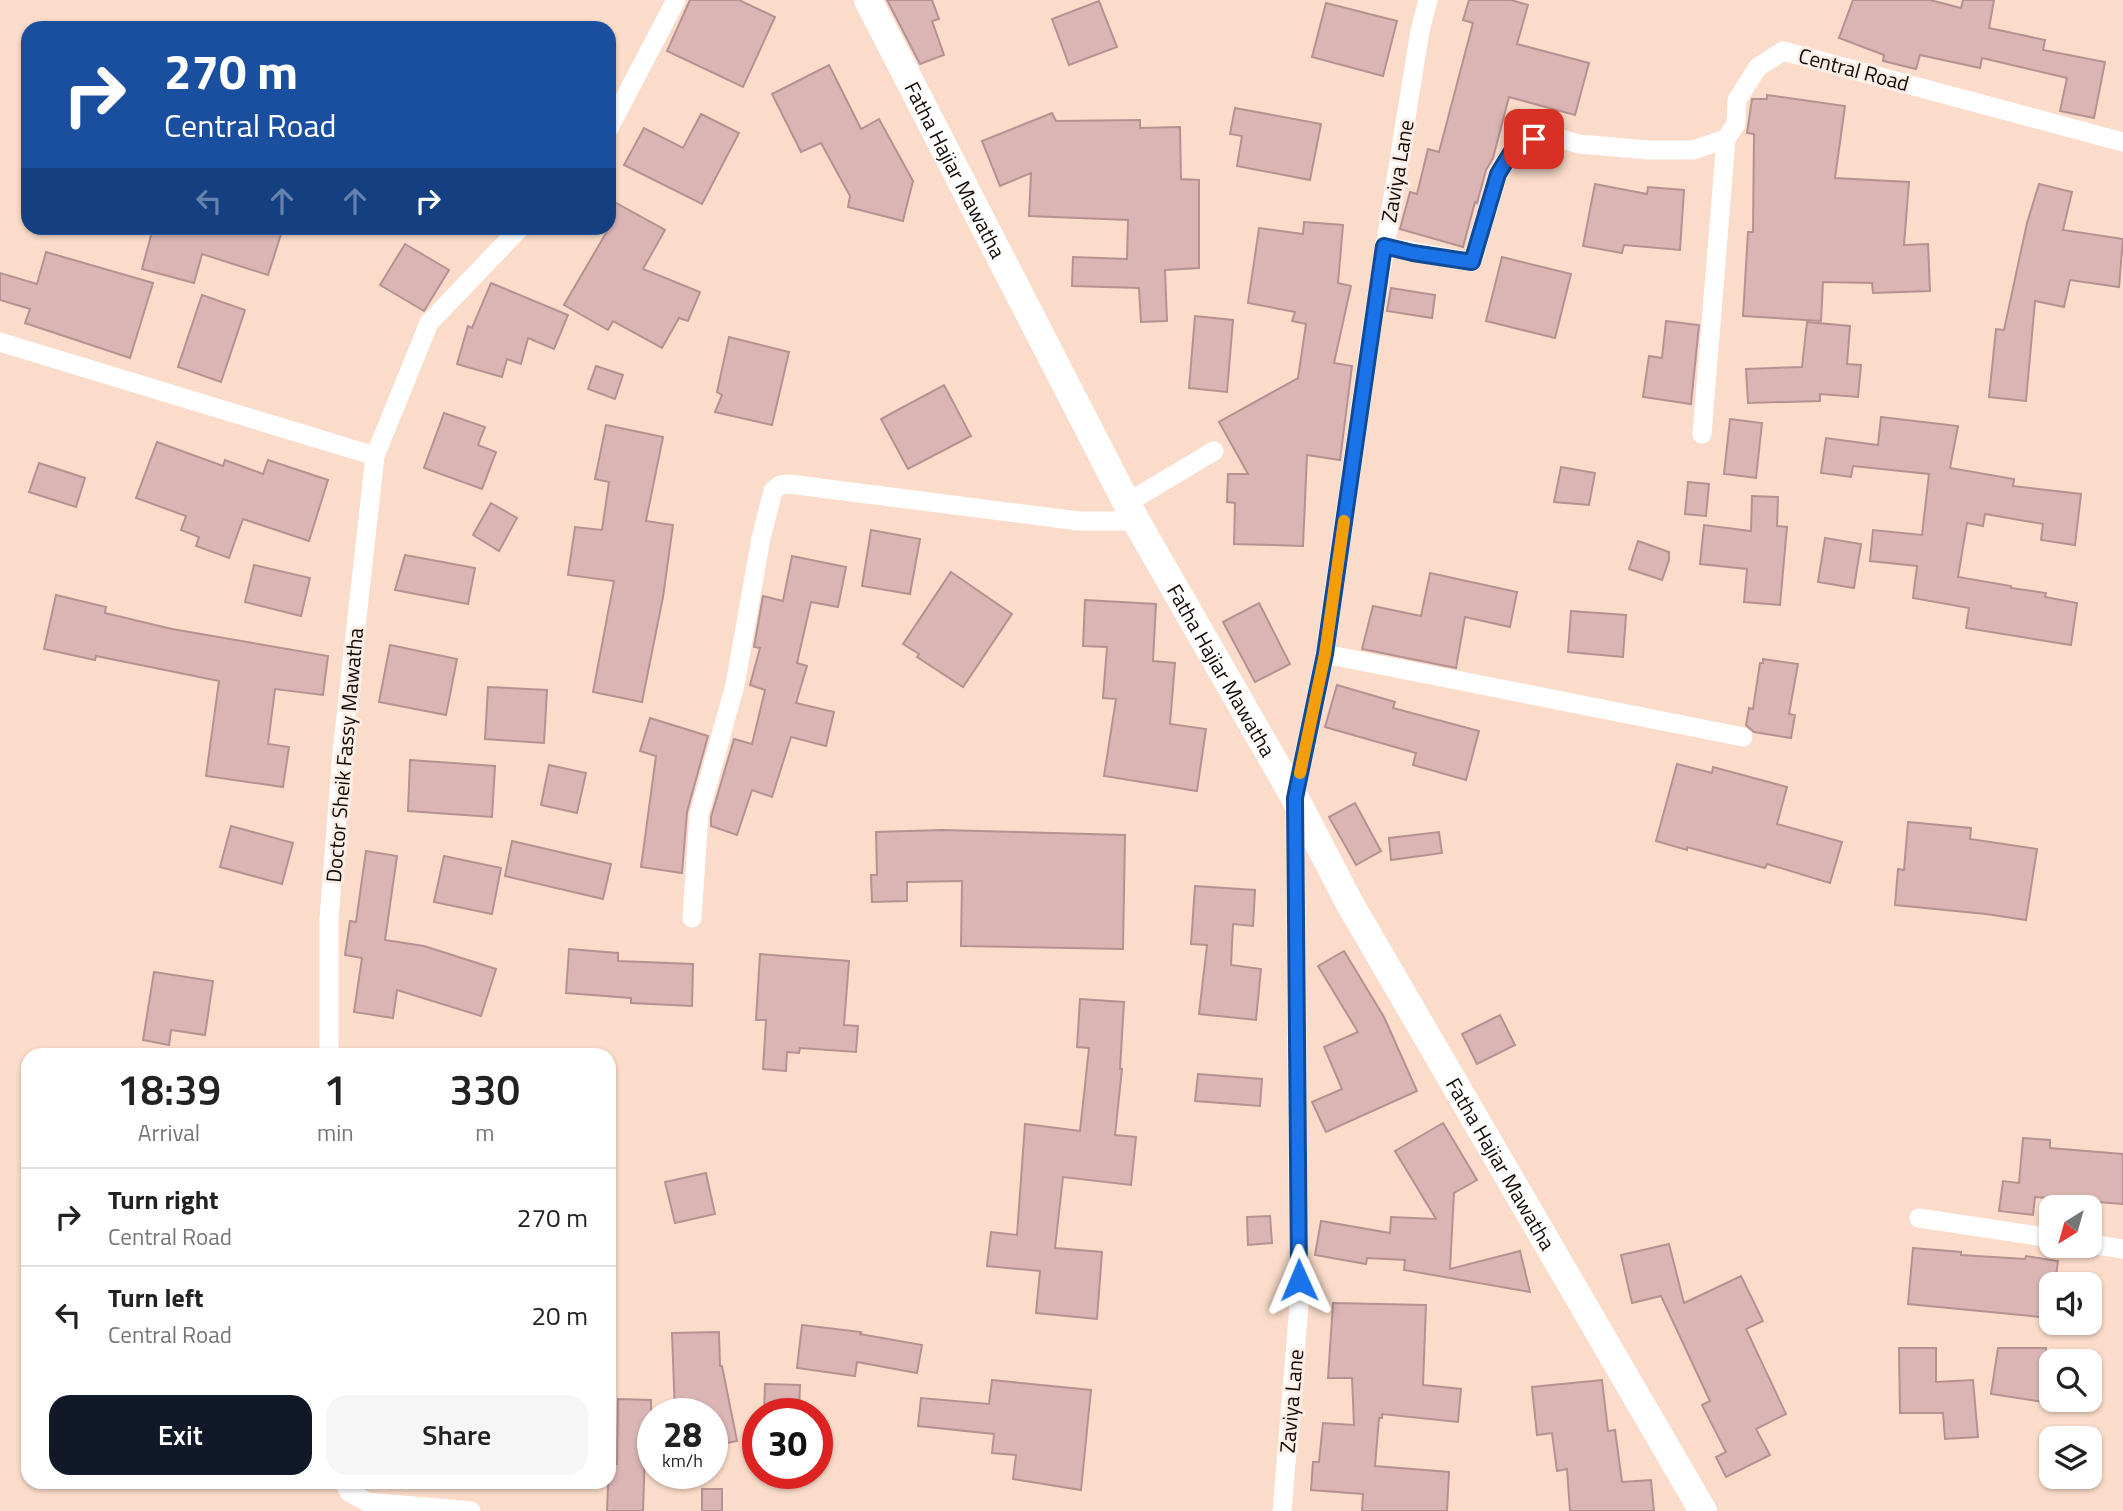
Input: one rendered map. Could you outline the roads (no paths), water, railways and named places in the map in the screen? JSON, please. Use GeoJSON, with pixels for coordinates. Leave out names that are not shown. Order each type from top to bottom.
{"type":"FeatureCollection","features":[{"type":"Feature","properties":{"kind":"street"},"geometry":{"type":"LineString","coordinates":[[616,115],[676,0]]}},
{"type":"Feature","properties":{"kind":"street","name":"Fatha Hajiar Mawatha"},"geometry":{"type":"LineString","coordinates":[[868,0],[1131,512],[1295,798],[1350,904],[1703,1511]]}},
{"type":"Feature","properties":{"kind":"street","name":"Zaviya Lane"},"geometry":{"type":"LineString","coordinates":[[1282,1511],[1299,1306],[1295,798],[1325,654],[1384,246],[1420,31],[1428,0]]}},
{"type":"Feature","properties":{"kind":"street","name":"Central Road"},"geometry":{"type":"LineString","coordinates":[[1702,434],[1726,139],[1736,124],[1737,100],[1758,67],[1783,51],[2123,142]]}},
{"type":"Feature","properties":{"kind":"street"},"geometry":{"type":"LineString","coordinates":[[1384,246],[1472,262],[1498,174],[1517,143],[1549,135],[1579,145],[1693,150],[1726,139]]}},
{"type":"Feature","properties":{"kind":"street","name":"Doctor Sheik Fassy Mawatha"},"geometry":{"type":"LineString","coordinates":[[329,1048],[329,919],[333,864],[342,752],[375,456],[429,323],[513,235]]}},
{"type":"Feature","properties":{"kind":"street"},"geometry":{"type":"LineString","coordinates":[[0,342],[375,456]]}},
{"type":"Feature","properties":{"kind":"street"},"geometry":{"type":"LineString","coordinates":[[692,918],[699,815],[735,685],[761,538],[773,491],[780,485],[789,484],[1079,521],[1131,512],[1214,451]]}},
{"type":"Feature","properties":{"kind":"street"},"geometry":{"type":"LineString","coordinates":[[1325,654],[1743,737]]}},
{"type":"Feature","properties":{"kind":"street"},"geometry":{"type":"LineString","coordinates":[[1919,1218],[2039,1236]]}},
{"type":"Feature","properties":{"kind":"street"},"geometry":{"type":"LineString","coordinates":[[2102,1246],[2123,1249]]}},
{"type":"Feature","properties":{"kind":"street"},"geometry":{"type":"LineString","coordinates":[[348,1489],[367,1502],[471,1511]]}}]}
